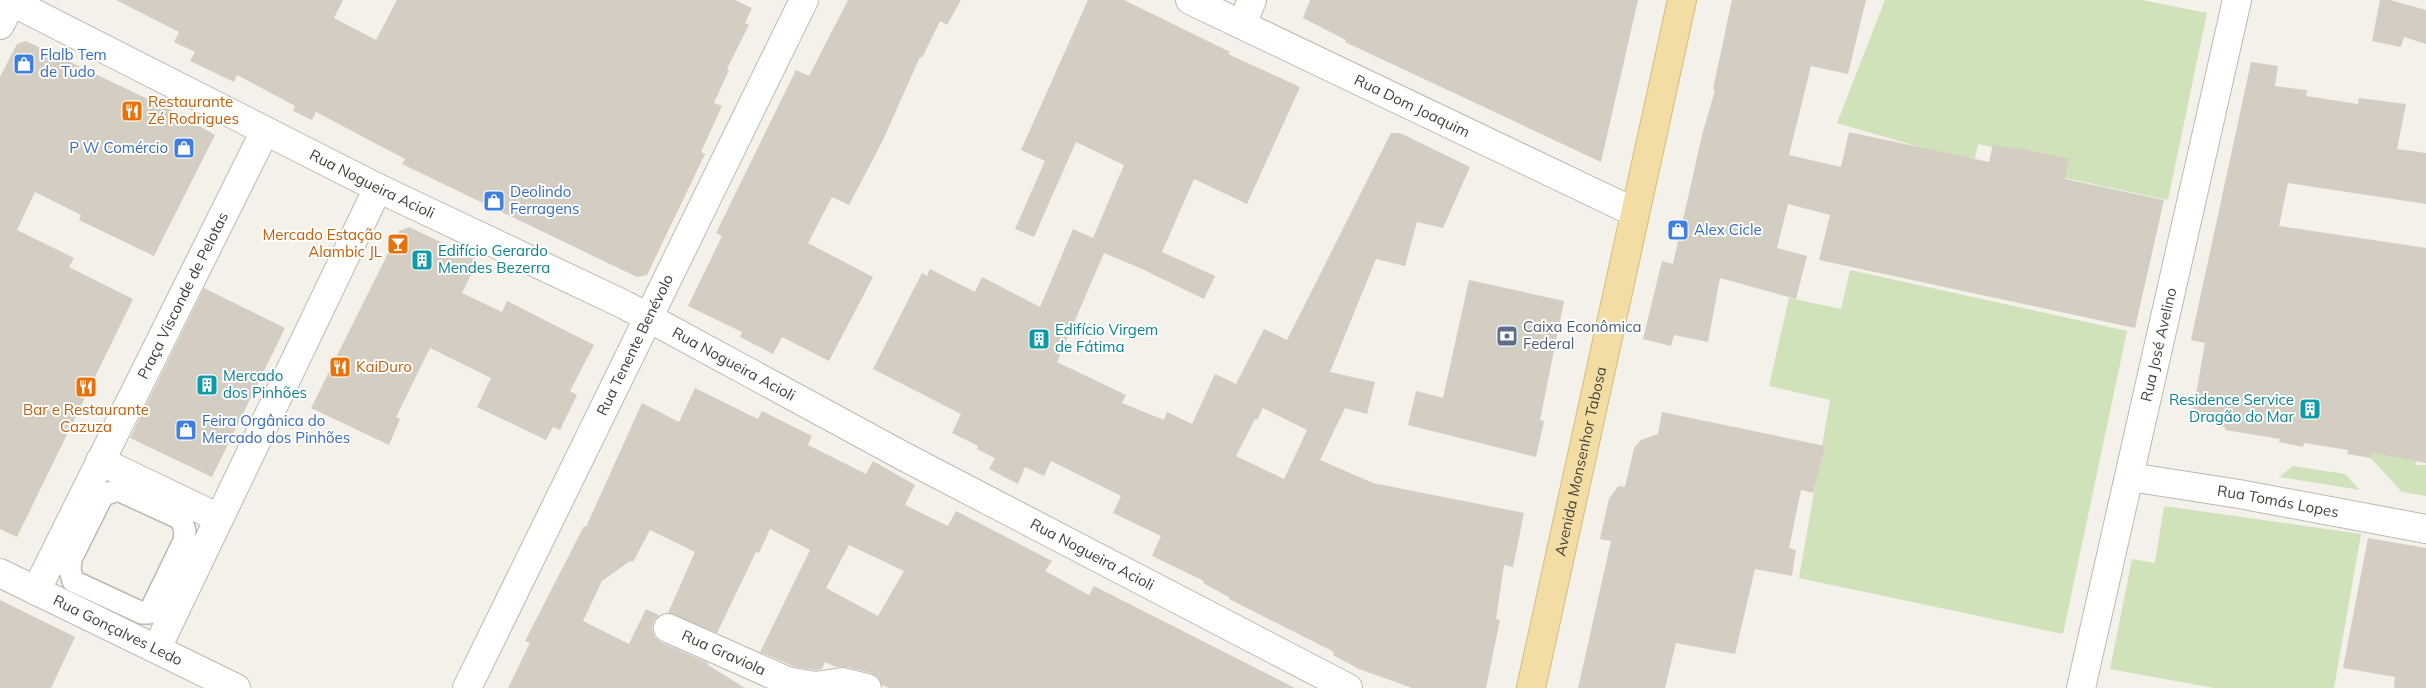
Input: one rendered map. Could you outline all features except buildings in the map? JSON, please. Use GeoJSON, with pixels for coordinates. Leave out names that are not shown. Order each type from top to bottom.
{"type":"FeatureCollection","features":[{"type":"Feature","properties":{"kind":"main road","name":"Avenida Monsenhor Tabosa"},"geometry":{"type":"LineString","coordinates":[[1532,688],[1634,212],[1682,0]]}},
{"type":"Feature","properties":{"kind":"street","name":"Rua Tenente Benévolo"},"geometry":{"type":"LineString","coordinates":[[467,688],[804,0]]}},
{"type":"Feature","properties":{"kind":"street","name":"Rua Dom Joaquim"},"geometry":{"type":"LineString","coordinates":[[1190,0],[1247,12],[1634,212]]}},
{"type":"Feature","properties":{"kind":"street","name":"Rua José Avelino"},"geometry":{"type":"LineString","coordinates":[[2081,688],[2237,0]]}},
{"type":"Feature","properties":{"kind":"street","name":"Rua Nogueira Acioli"},"geometry":{"type":"LineString","coordinates":[[8,7],[647,318],[903,456],[1348,688]]}},
{"type":"Feature","properties":{"kind":"street","name":"Praça Visconde de Pelotas"},"geometry":{"type":"LineString","coordinates":[[36,591],[265,131]]}},
{"type":"Feature","properties":{"kind":"street"},"geometry":{"type":"LineString","coordinates":[[156,648],[378,188]]}},
{"type":"Feature","properties":{"kind":"street"},"geometry":{"type":"LineString","coordinates":[[100,461],[218,518]]}},
{"type":"Feature","properties":{"kind":"street","name":"Rua Tomás Lopes"},"geometry":{"type":"LineString","coordinates":[[2130,477],[2239,494],[2426,529]]}},
{"type":"Feature","properties":{"kind":"street"},"geometry":{"type":"LineString","coordinates":[[118,490],[181,519],[185,531],[184,541],[148,613],[142,613],[74,581],[70,570],[71,559],[103,495],[111,491],[118,490]]}},
{"type":"Feature","properties":{"kind":"street","name":"Rua Gonçalves Ledo"},"geometry":{"type":"LineString","coordinates":[[0,573],[236,688]]}},
{"type":"Feature","properties":{"kind":"street","name":"Rua Graviola"},"geometry":{"type":"LineString","coordinates":[[668,628],[787,681],[815,686],[843,682],[867,688]]}},
{"type":"Feature","properties":{"kind":"green space"},"geometry":{"type":"Polygon","coordinates":[[[1885,0],[2142,0],[2207,13],[2168,200],[2065,178],[2068,163],[1978,144],[1974,163],[1837,123],[1885,0]]]}},
{"type":"Feature","properties":{"kind":"green space"},"geometry":{"type":"Polygon","coordinates":[[[1850,270],[2127,331],[2063,634],[1799,578],[1830,400],[1769,386],[1789,298],[1841,309],[1850,270]]]}},
{"type":"Feature","properties":{"kind":"green space"},"geometry":{"type":"Polygon","coordinates":[[[2372,453],[2416,461],[2415,465],[2426,465],[2426,496],[2402,492],[2371,458],[2372,453]]]}},
{"type":"Feature","properties":{"kind":"green space"},"geometry":{"type":"Polygon","coordinates":[[[2293,466],[2345,474],[2360,490],[2279,477],[2293,466]]]}},
{"type":"Feature","properties":{"kind":"green space"},"geometry":{"type":"Polygon","coordinates":[[[2164,506],[2361,534],[2334,688],[2214,688],[2110,669],[2132,559],[2155,563],[2164,506]]]}},
{"type":"Feature","properties":{"kind":"place","name":"Flalb Tem de Tudo"},"geometry":{"type":"Point","coordinates":[24,64]}},
{"type":"Feature","properties":{"kind":"place","name":"Restaurante Zé Rodrigues"},"geometry":{"type":"Point","coordinates":[132,111]}},
{"type":"Feature","properties":{"kind":"place","name":"P W Comércio"},"geometry":{"type":"Point","coordinates":[184,148]}},
{"type":"Feature","properties":{"kind":"place","name":"Deolindo Ferragens"},"geometry":{"type":"Point","coordinates":[494,201]}},
{"type":"Feature","properties":{"kind":"place","name":"Alex Cicle"},"geometry":{"type":"Point","coordinates":[1678,230]}},
{"type":"Feature","properties":{"kind":"place","name":"Mercado Estação Alambic JL"},"geometry":{"type":"Point","coordinates":[398,244]}},
{"type":"Feature","properties":{"kind":"place","name":"Edifício Gerardo Mendes Bezerra"},"geometry":{"type":"Point","coordinates":[422,260]}},
{"type":"Feature","properties":{"kind":"place","name":"Caixa Econômica Federal"},"geometry":{"type":"Point","coordinates":[1507,336]}},
{"type":"Feature","properties":{"kind":"place","name":"Edifício Virgem de Fátima"},"geometry":{"type":"Point","coordinates":[1039,339]}},
{"type":"Feature","properties":{"kind":"place","name":"KaiDuro"},"geometry":{"type":"Point","coordinates":[340,367]}},
{"type":"Feature","properties":{"kind":"place","name":"Mercado dos Pinhões"},"geometry":{"type":"Point","coordinates":[207,385]}},
{"type":"Feature","properties":{"kind":"place","name":"Bar e Restaurante Cazuza"},"geometry":{"type":"Point","coordinates":[86,387]}},
{"type":"Feature","properties":{"kind":"place","name":"Residence Service Dragão do Mar"},"geometry":{"type":"Point","coordinates":[2310,409]}},
{"type":"Feature","properties":{"kind":"place","name":"Feira Orgânica do Mercado dos Pinhões"},"geometry":{"type":"Point","coordinates":[186,430]}}]}
